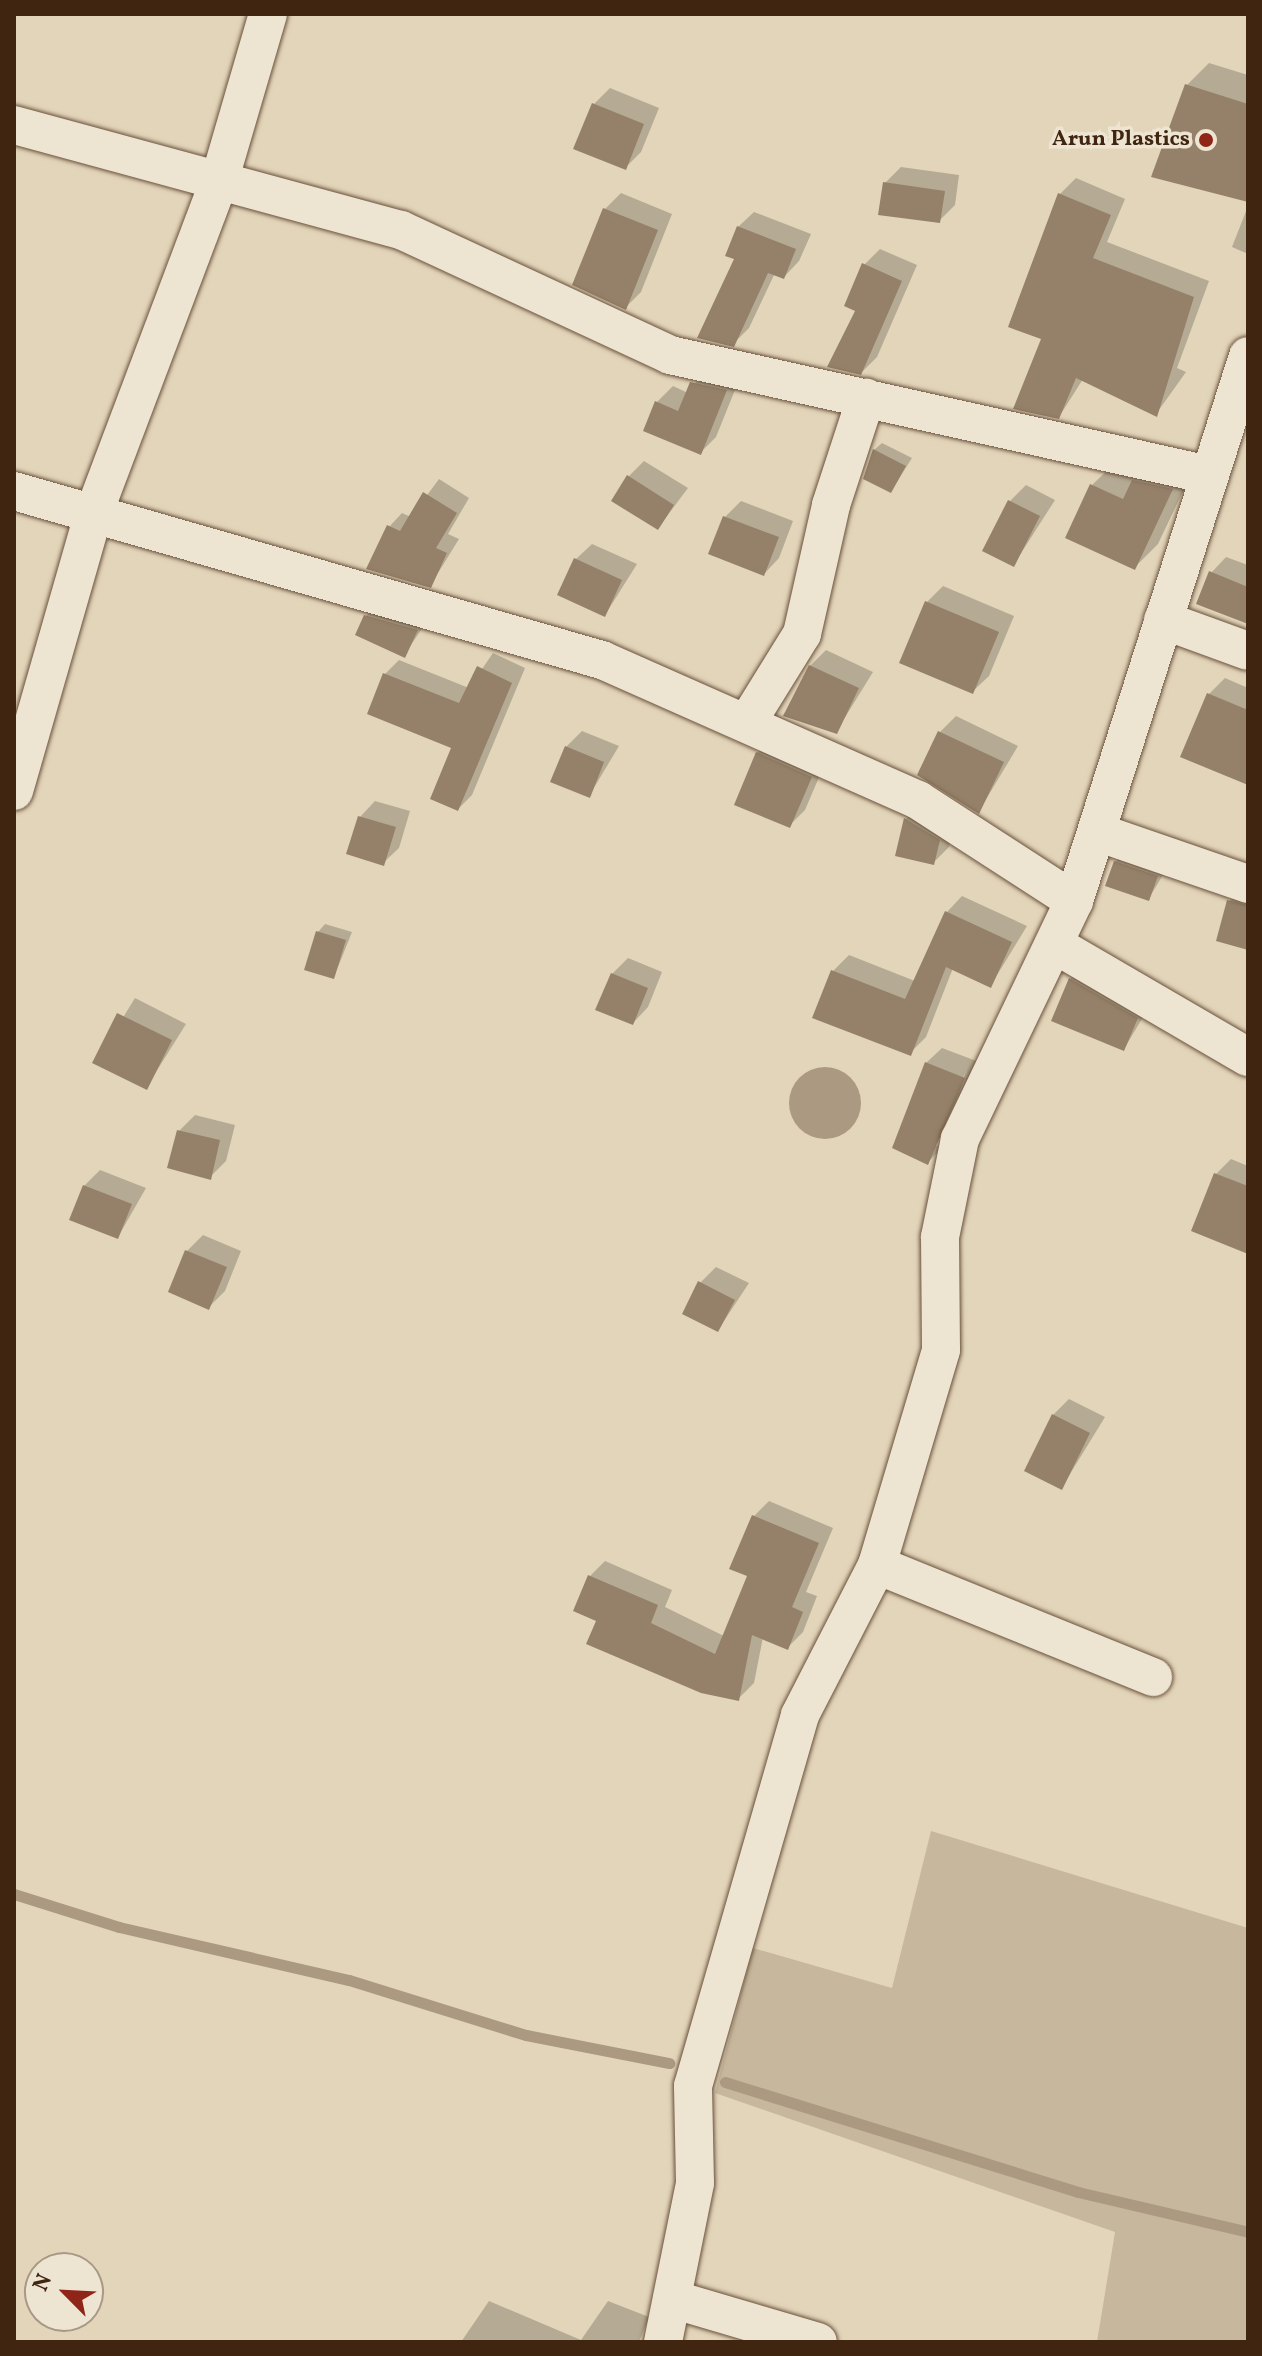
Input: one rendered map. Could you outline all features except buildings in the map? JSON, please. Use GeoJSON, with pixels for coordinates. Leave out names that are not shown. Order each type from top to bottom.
{"type":"FeatureCollection","features":[{"type":"Feature","properties":{"kind":"street"},"geometry":{"type":"LineString","coordinates":[[14,791],[93,515],[218,185],[268,14]]}},
{"type":"Feature","properties":{"kind":"street"},"geometry":{"type":"LineString","coordinates":[[14,125],[218,185],[401,230],[670,355],[1209,475]]}},
{"type":"Feature","properties":{"kind":"street"},"geometry":{"type":"LineString","coordinates":[[663,2342],[695,2183],[693,2086],[756,1858],[800,1715],[877,1565],[941,1350],[940,1237],[960,1139],[1057,946],[1074,901],[1248,356]]}},
{"type":"Feature","properties":{"kind":"street"},"geometry":{"type":"LineString","coordinates":[[748,721],[802,634],[831,505],[866,398]]}},
{"type":"Feature","properties":{"kind":"street"},"geometry":{"type":"LineString","coordinates":[[14,491],[587,655],[748,721],[918,800],[1074,901]]}},
{"type":"Feature","properties":{"kind":"street"},"geometry":{"type":"LineString","coordinates":[[1163,620],[1248,651]]}},
{"type":"Feature","properties":{"kind":"street"},"geometry":{"type":"LineString","coordinates":[[1097,832],[1248,884]]}},
{"type":"Feature","properties":{"kind":"street"},"geometry":{"type":"LineString","coordinates":[[1057,946],[1248,1057]]}},
{"type":"Feature","properties":{"kind":"street"},"geometry":{"type":"LineString","coordinates":[[877,1565],[1153,1677]]}},
{"type":"Feature","properties":{"kind":"street"},"geometry":{"type":"LineString","coordinates":[[672,2299],[818,2342]]}},
{"type":"Feature","properties":{"kind":"shaded area"},"geometry":{"type":"Polygon","coordinates":[[[825,1067],[845,1073],[855,1083],[861,1103],[855,1123],[845,1133],[825,1139],[805,1133],[795,1123],[789,1103],[795,1083],[805,1073],[825,1067]]]}},
{"type":"Feature","properties":{"kind":"shaded area"},"geometry":{"type":"Polygon","coordinates":[[[931,1831],[1248,1928],[1248,2342],[1097,2342],[1115,2232],[715,2093],[753,1948],[892,1988],[931,1831]]]}},
{"type":"Feature","properties":{"kind":"waterway"},"geometry":{"type":"LineString","coordinates":[[14,1894],[119,1927],[349,1980],[526,2035],[669,2063]]}},
{"type":"Feature","properties":{"kind":"waterway"},"geometry":{"type":"LineString","coordinates":[[725,2082],[1078,2192],[1248,2232]]}},
{"type":"Feature","properties":{"kind":"place","name":"Arun Plastics"},"geometry":{"type":"Point","coordinates":[1206,140]}}]}
